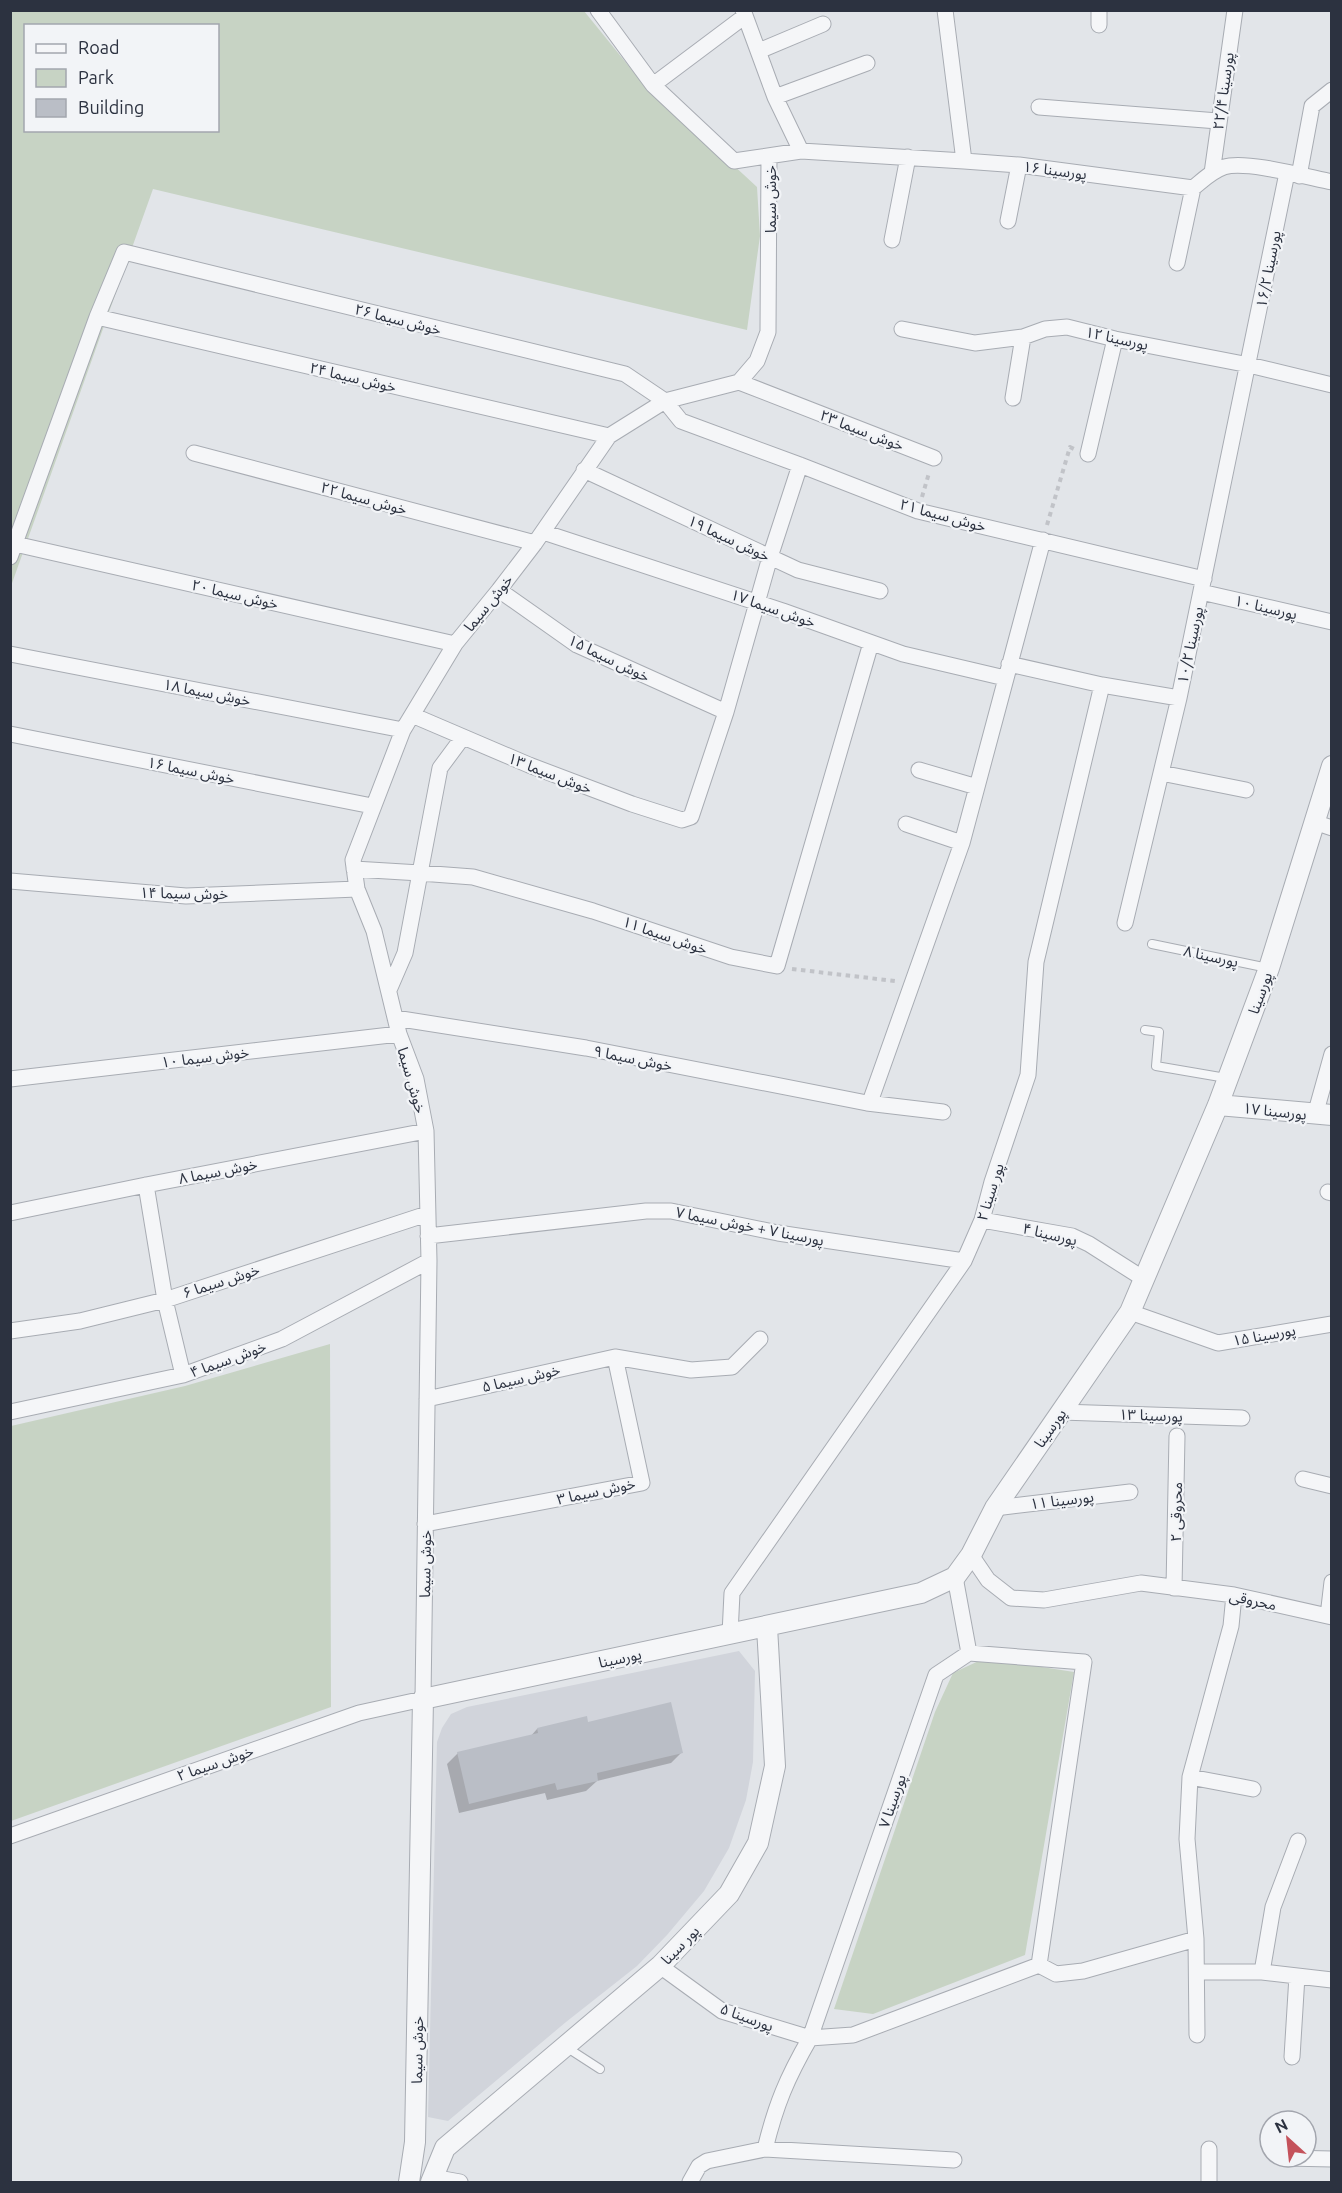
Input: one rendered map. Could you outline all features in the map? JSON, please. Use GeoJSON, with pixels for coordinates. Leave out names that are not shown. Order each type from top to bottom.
{"type":"FeatureCollection","features":[{"type":"Feature","properties":{"kind":"street"},"geometry":{"type":"LineString","coordinates":[[598,10],[653,85],[744,13],[775,97],[801,151]]}},
{"type":"Feature","properties":{"kind":"street"},"geometry":{"type":"LineString","coordinates":[[945,10],[964,160]]}},
{"type":"Feature","properties":{"kind":"street","name":"پورسینا ۲۲/۴"},"geometry":{"type":"LineString","coordinates":[[1212,173],[1235,10]]}},
{"type":"Feature","properties":{"kind":"street"},"geometry":{"type":"LineString","coordinates":[[759,51],[823,24]]}},
{"type":"Feature","properties":{"kind":"street"},"geometry":{"type":"LineString","coordinates":[[775,97],[867,63]]}},
{"type":"Feature","properties":{"kind":"street","name":"پورسینا ۱۶"},"geometry":{"type":"LineString","coordinates":[[653,85],[734,161],[801,151],[964,160],[1193,188]]}},
{"type":"Feature","properties":{"kind":"street","name":"پورسینا ۱۶/۲"},"geometry":{"type":"LineString","coordinates":[[1248,365],[1293,174],[1312,106],[1332,90]]}},
{"type":"Feature","properties":{"kind":"street"},"geometry":{"type":"LineString","coordinates":[[1039,107],[1218,121]]}},
{"type":"Feature","properties":{"kind":"street","name":"خوش سیما"},"geometry":{"type":"LineString","coordinates":[[409,2182],[415,2142],[423,1699],[429,1261],[426,1131],[416,1079],[399,1034],[374,931],[357,889],[353,860],[372,806],[403,730],[412,715],[455,644],[539,537],[609,436],[664,401],[739,382],[757,361],[768,332],[769,156]]}},
{"type":"Feature","properties":{"kind":"street"},"geometry":{"type":"LineString","coordinates":[[892,240],[908,157]]}},
{"type":"Feature","properties":{"kind":"street"},"geometry":{"type":"LineString","coordinates":[[1008,221],[1019,165]]}},
{"type":"Feature","properties":{"kind":"street"},"geometry":{"type":"LineString","coordinates":[[1177,263],[1193,188],[1212,173],[1227,166],[1244,166],[1332,182]]}},
{"type":"Feature","properties":{"kind":"street","name":"خوش سیما ۲۶"},"geometry":{"type":"LineString","coordinates":[[97,317],[124,252],[625,374],[664,401]]}},
{"type":"Feature","properties":{"kind":"street"},"geometry":{"type":"LineString","coordinates":[[13,551],[97,317]]}},
{"type":"Feature","properties":{"kind":"street","name":"خوش سیما ۲۴"},"geometry":{"type":"LineString","coordinates":[[97,317],[609,436]]}},
{"type":"Feature","properties":{"kind":"street","name":"پورسینا ۱۲"},"geometry":{"type":"LineString","coordinates":[[902,329],[975,343],[1023,337],[1045,329],[1067,327],[1332,385]]}},
{"type":"Feature","properties":{"kind":"street"},"geometry":{"type":"LineString","coordinates":[[1013,398],[1023,337]]}},
{"type":"Feature","properties":{"kind":"street"},"geometry":{"type":"LineString","coordinates":[[1088,454],[1115,339]]}},
{"type":"Feature","properties":{"kind":"street","name":"پورسینا ۱۰/۲"},"geometry":{"type":"LineString","coordinates":[[1125,923],[1179,698],[1248,365]]}},
{"type":"Feature","properties":{"kind":"street","name":"خوش سیما ۲۳"},"geometry":{"type":"LineString","coordinates":[[739,382],[934,458]]}},
{"type":"Feature","properties":{"kind":"street","name":"خوش سیما ۲۱"},"geometry":{"type":"LineString","coordinates":[[664,401],[681,421],[918,511],[1043,540],[1202,586]]}},
{"type":"Feature","properties":{"kind":"street","name":"خوش سیما ۲۲"},"geometry":{"type":"LineString","coordinates":[[194,453],[539,537]]}},
{"type":"Feature","properties":{"kind":"street"},"geometry":{"type":"LineString","coordinates":[[726,712],[770,557],[800,465]]}},
{"type":"Feature","properties":{"kind":"street","name":"خوش سیما ۱۹"},"geometry":{"type":"LineString","coordinates":[[584,470],[798,570],[880,591]]}},
{"type":"Feature","properties":{"kind":"street","name":"خوش سیما ۱۷"},"geometry":{"type":"LineString","coordinates":[[539,537],[758,603],[903,654],[1179,698]]}},
{"type":"Feature","properties":{"kind":"street"},"geometry":{"type":"LineString","coordinates":[[870,1102],[962,843],[1043,540]]}},
{"type":"Feature","properties":{"kind":"street","name":"خوش سیما ۲۰"},"geometry":{"type":"LineString","coordinates":[[13,551],[455,644]]}},
{"type":"Feature","properties":{"kind":"street","name":"پورسینا ۱۰"},"geometry":{"type":"LineString","coordinates":[[1202,586],[1332,622]]}},
{"type":"Feature","properties":{"kind":"street","name":"خوش سیما ۱۵"},"geometry":{"type":"LineString","coordinates":[[499,590],[577,645],[726,712]]}},
{"type":"Feature","properties":{"kind":"street"},"geometry":{"type":"LineString","coordinates":[[777,966],[871,643]]}},
{"type":"Feature","properties":{"kind":"street","name":"خوش سیما ۱۸"},"geometry":{"type":"LineString","coordinates":[[10,654],[403,730]]}},
{"type":"Feature","properties":{"kind":"street","name":"پور سینا ۲"},"geometry":{"type":"LineString","coordinates":[[730,1634],[732,1593],[964,1261],[982,1220],[992,1182],[1028,1075],[1035,962],[1102,685]]}},
{"type":"Feature","properties":{"kind":"street","name":"خوش سیما ۱۳"},"geometry":{"type":"LineString","coordinates":[[412,715],[529,765],[632,804],[682,820],[691,817],[726,712]]}},
{"type":"Feature","properties":{"kind":"street","name":"خوش سیما ۱۶"},"geometry":{"type":"LineString","coordinates":[[10,734],[372,806]]}},
{"type":"Feature","properties":{"kind":"street"},"geometry":{"type":"LineString","coordinates":[[389,990],[405,952],[440,768],[463,737]]}},
{"type":"Feature","properties":{"kind":"street","name":"پورسینا"},"geometry":{"type":"LineString","coordinates":[[423,1699],[921,1593],[955,1577],[971,1555],[995,1508],[1130,1312],[1218,1105],[1323,825],[1332,766]]}},
{"type":"Feature","properties":{"kind":"street"},"geometry":{"type":"LineString","coordinates":[[919,770],[977,787]]}},
{"type":"Feature","properties":{"kind":"street"},"geometry":{"type":"LineString","coordinates":[[1161,773],[1246,790]]}},
{"type":"Feature","properties":{"kind":"street"},"geometry":{"type":"LineString","coordinates":[[906,824],[962,843]]}},
{"type":"Feature","properties":{"kind":"street","name":"خوش سیما ۱۱"},"geometry":{"type":"LineString","coordinates":[[354,869],[474,877],[593,911],[731,957],[777,966]]}},
{"type":"Feature","properties":{"kind":"street","name":"خوش سیما ۱۴"},"geometry":{"type":"LineString","coordinates":[[10,881],[186,896],[357,889]]}},
{"type":"Feature","properties":{"kind":"street","name":"خوش سیما ۹"},"geometry":{"type":"LineString","coordinates":[[395,1018],[586,1048],[766,1085],[943,1112]]}},
{"type":"Feature","properties":{"kind":"street","name":"خوش سیما ۱۰"},"geometry":{"type":"LineString","coordinates":[[10,1079],[399,1034]]}},
{"type":"Feature","properties":{"kind":"street"},"geometry":{"type":"LineString","coordinates":[[1323,1115],[1332,1054]]}},
{"type":"Feature","properties":{"kind":"street","name":"پورسینا ۱۷"},"geometry":{"type":"LineString","coordinates":[[1218,1105],[1323,1115]]}},
{"type":"Feature","properties":{"kind":"street","name":"خوش سیما ۸"},"geometry":{"type":"LineString","coordinates":[[10,1213],[426,1131]]}},
{"type":"Feature","properties":{"kind":"street"},"geometry":{"type":"LineString","coordinates":[[146,1185],[165,1300],[183,1375]]}},
{"type":"Feature","properties":{"kind":"street","name":"پورسینا ۷ + خوش سیما ۷"},"geometry":{"type":"LineString","coordinates":[[428,1236],[646,1211],[671,1211],[778,1233],[964,1261]]}},
{"type":"Feature","properties":{"kind":"street","name":"خوش سیما ۶"},"geometry":{"type":"LineString","coordinates":[[10,1331],[80,1321],[165,1300],[427,1214]]}},
{"type":"Feature","properties":{"kind":"street","name":"پورسینا ۴"},"geometry":{"type":"LineString","coordinates":[[982,1220],[1072,1236],[1089,1244],[1144,1279]]}},
{"type":"Feature","properties":{"kind":"street","name":"خوش سیما ۴"},"geometry":{"type":"LineString","coordinates":[[10,1412],[183,1375],[282,1339],[429,1261]]}},
{"type":"Feature","properties":{"kind":"street","name":"پورسینا ۱۵"},"geometry":{"type":"LineString","coordinates":[[1130,1312],[1218,1343],[1332,1324]]}},
{"type":"Feature","properties":{"kind":"street"},"geometry":{"type":"LineString","coordinates":[[615,1357],[691,1370],[732,1367],[760,1339]]}},
{"type":"Feature","properties":{"kind":"street","name":"خوش سیما ۵"},"geometry":{"type":"LineString","coordinates":[[427,1399],[615,1357]]}},
{"type":"Feature","properties":{"kind":"street","name":"خوش سیما ۳"},"geometry":{"type":"LineString","coordinates":[[425,1524],[642,1483],[615,1357]]}},
{"type":"Feature","properties":{"kind":"street","name":"پورسینا ۱۳"},"geometry":{"type":"LineString","coordinates":[[1061,1412],[1242,1418]]}},
{"type":"Feature","properties":{"kind":"street","name":"محروقی ۲"},"geometry":{"type":"LineString","coordinates":[[1174,1588],[1177,1436]]}},
{"type":"Feature","properties":{"kind":"street"},"geometry":{"type":"LineString","coordinates":[[1303,1479],[1332,1486]]}},
{"type":"Feature","properties":{"kind":"street","name":"پورسینا ۱۱"},"geometry":{"type":"LineString","coordinates":[[995,1508],[1130,1492]]}},
{"type":"Feature","properties":{"kind":"street","name":"محروقی"},"geometry":{"type":"LineString","coordinates":[[971,1555],[988,1580],[1011,1598],[1044,1600],[1141,1583],[1233,1595],[1330,1617]]}},
{"type":"Feature","properties":{"kind":"street"},"geometry":{"type":"LineString","coordinates":[[955,1577],[969,1653],[1084,1662],[1039,1965]]}},
{"type":"Feature","properties":{"kind":"street"},"geometry":{"type":"LineString","coordinates":[[1330,1617],[1332,1582]]}},
{"type":"Feature","properties":{"kind":"street"},"geometry":{"type":"LineString","coordinates":[[1197,2035],[1196,1939],[1187,1839],[1190,1777],[1231,1626],[1233,1595]]}},
{"type":"Feature","properties":{"kind":"street","name":"پور سینا"},"geometry":{"type":"LineString","coordinates":[[431,2180],[445,2148],[660,1966],[729,1894],[758,1842],[775,1766],[767,1627]]}},
{"type":"Feature","properties":{"kind":"street","name":"پورسینا ۷"},"geometry":{"type":"LineString","coordinates":[[765,2149],[774,2111],[789,2074],[810,2038],[936,1675],[969,1653]]}},
{"type":"Feature","properties":{"kind":"street","name":"خوش سیما ۲"},"geometry":{"type":"LineString","coordinates":[[10,1836],[359,1713],[423,1699]]}},
{"type":"Feature","properties":{"kind":"street"},"geometry":{"type":"LineString","coordinates":[[1190,1777],[1252,1789]]}},
{"type":"Feature","properties":{"kind":"street"},"geometry":{"type":"LineString","coordinates":[[1262,1972],[1273,1907],[1298,1841]]}},
{"type":"Feature","properties":{"kind":"street"},"geometry":{"type":"LineString","coordinates":[[810,2038],[853,2035],[1039,1965],[1056,1974],[1083,1971],[1196,1939]]}},
{"type":"Feature","properties":{"kind":"street","name":"پورسینا ۵"},"geometry":{"type":"LineString","coordinates":[[660,1966],[723,2011],[810,2038]]}},
{"type":"Feature","properties":{"kind":"street"},"geometry":{"type":"LineString","coordinates":[[1197,1972],[1262,1972],[1332,1980]]}},
{"type":"Feature","properties":{"kind":"street"},"geometry":{"type":"LineString","coordinates":[[1292,2057],[1297,1976]]}},
{"type":"Feature","properties":{"kind":"street"},"geometry":{"type":"LineString","coordinates":[[415,2142],[445,2148]]}},
{"type":"Feature","properties":{"kind":"street"},"geometry":{"type":"LineString","coordinates":[[690,2182],[699,2166],[707,2161],[765,2149],[954,2160]]}},
{"type":"Feature","properties":{"kind":"street"},"geometry":{"type":"LineString","coordinates":[[1209,2149],[1209,2182]]}},
{"type":"Feature","properties":{"kind":"street"},"geometry":{"type":"LineString","coordinates":[[431,2180],[460,2182]]}},
{"type":"Feature","properties":{"kind":"lane","name":"پورسینا ۸"},"geometry":{"type":"LineString","coordinates":[[1152,944],[1269,968]]}},
{"type":"Feature","properties":{"kind":"lane"},"geometry":{"type":"LineString","coordinates":[[1145,1030],[1160,1032],[1156,1066],[1228,1078]]}},
{"type":"Feature","properties":{"kind":"lane"},"geometry":{"type":"LineString","coordinates":[[564,2046],[600,2068]]}},
{"type":"Feature","properties":{"kind":"path"},"geometry":{"type":"LineString","coordinates":[[1043,540],[1070,447],[1088,454]]}},
{"type":"Feature","properties":{"kind":"path"},"geometry":{"type":"LineString","coordinates":[[918,511],[934,458]]}},
{"type":"Feature","properties":{"kind":"path"},"geometry":{"type":"LineString","coordinates":[[777,966],[807,972],[913,983]]}},
{"type":"Feature","properties":{"kind":"shaded area"},"geometry":{"type":"Polygon","coordinates":[[[739,1651],[755,1671],[753,1762],[746,1800],[729,1848],[704,1891],[637,1966],[448,2121],[428,2117],[437,1742],[451,1714],[467,1707],[739,1651]]]}},
{"type":"Feature","properties":{"kind":"green space"},"geometry":{"type":"Polygon","coordinates":[[[11,11],[584,11],[636,75],[757,187],[760,236],[747,330],[153,189],[11,586],[11,11]]]}},
{"type":"Feature","properties":{"kind":"green space"},"geometry":{"type":"Polygon","coordinates":[[[330,1344],[331,1707],[11,1821],[11,1426],[185,1386],[330,1344]]]}},
{"type":"Feature","properties":{"kind":"green space"},"geometry":{"type":"Polygon","coordinates":[[[985,1658],[1074,1672],[1025,1955],[873,2014],[834,2009],[935,1712],[953,1673],[985,1658]]]}},
{"type":"Feature","properties":{"kind":"building"},"geometry":{"type":"Polygon","coordinates":[[[671,1702],[683,1753],[597,1773],[598,1781],[557,1790],[555,1783],[469,1804],[457,1752],[538,1733],[537,1728],[587,1716],[588,1722],[671,1702]]]}}]}
